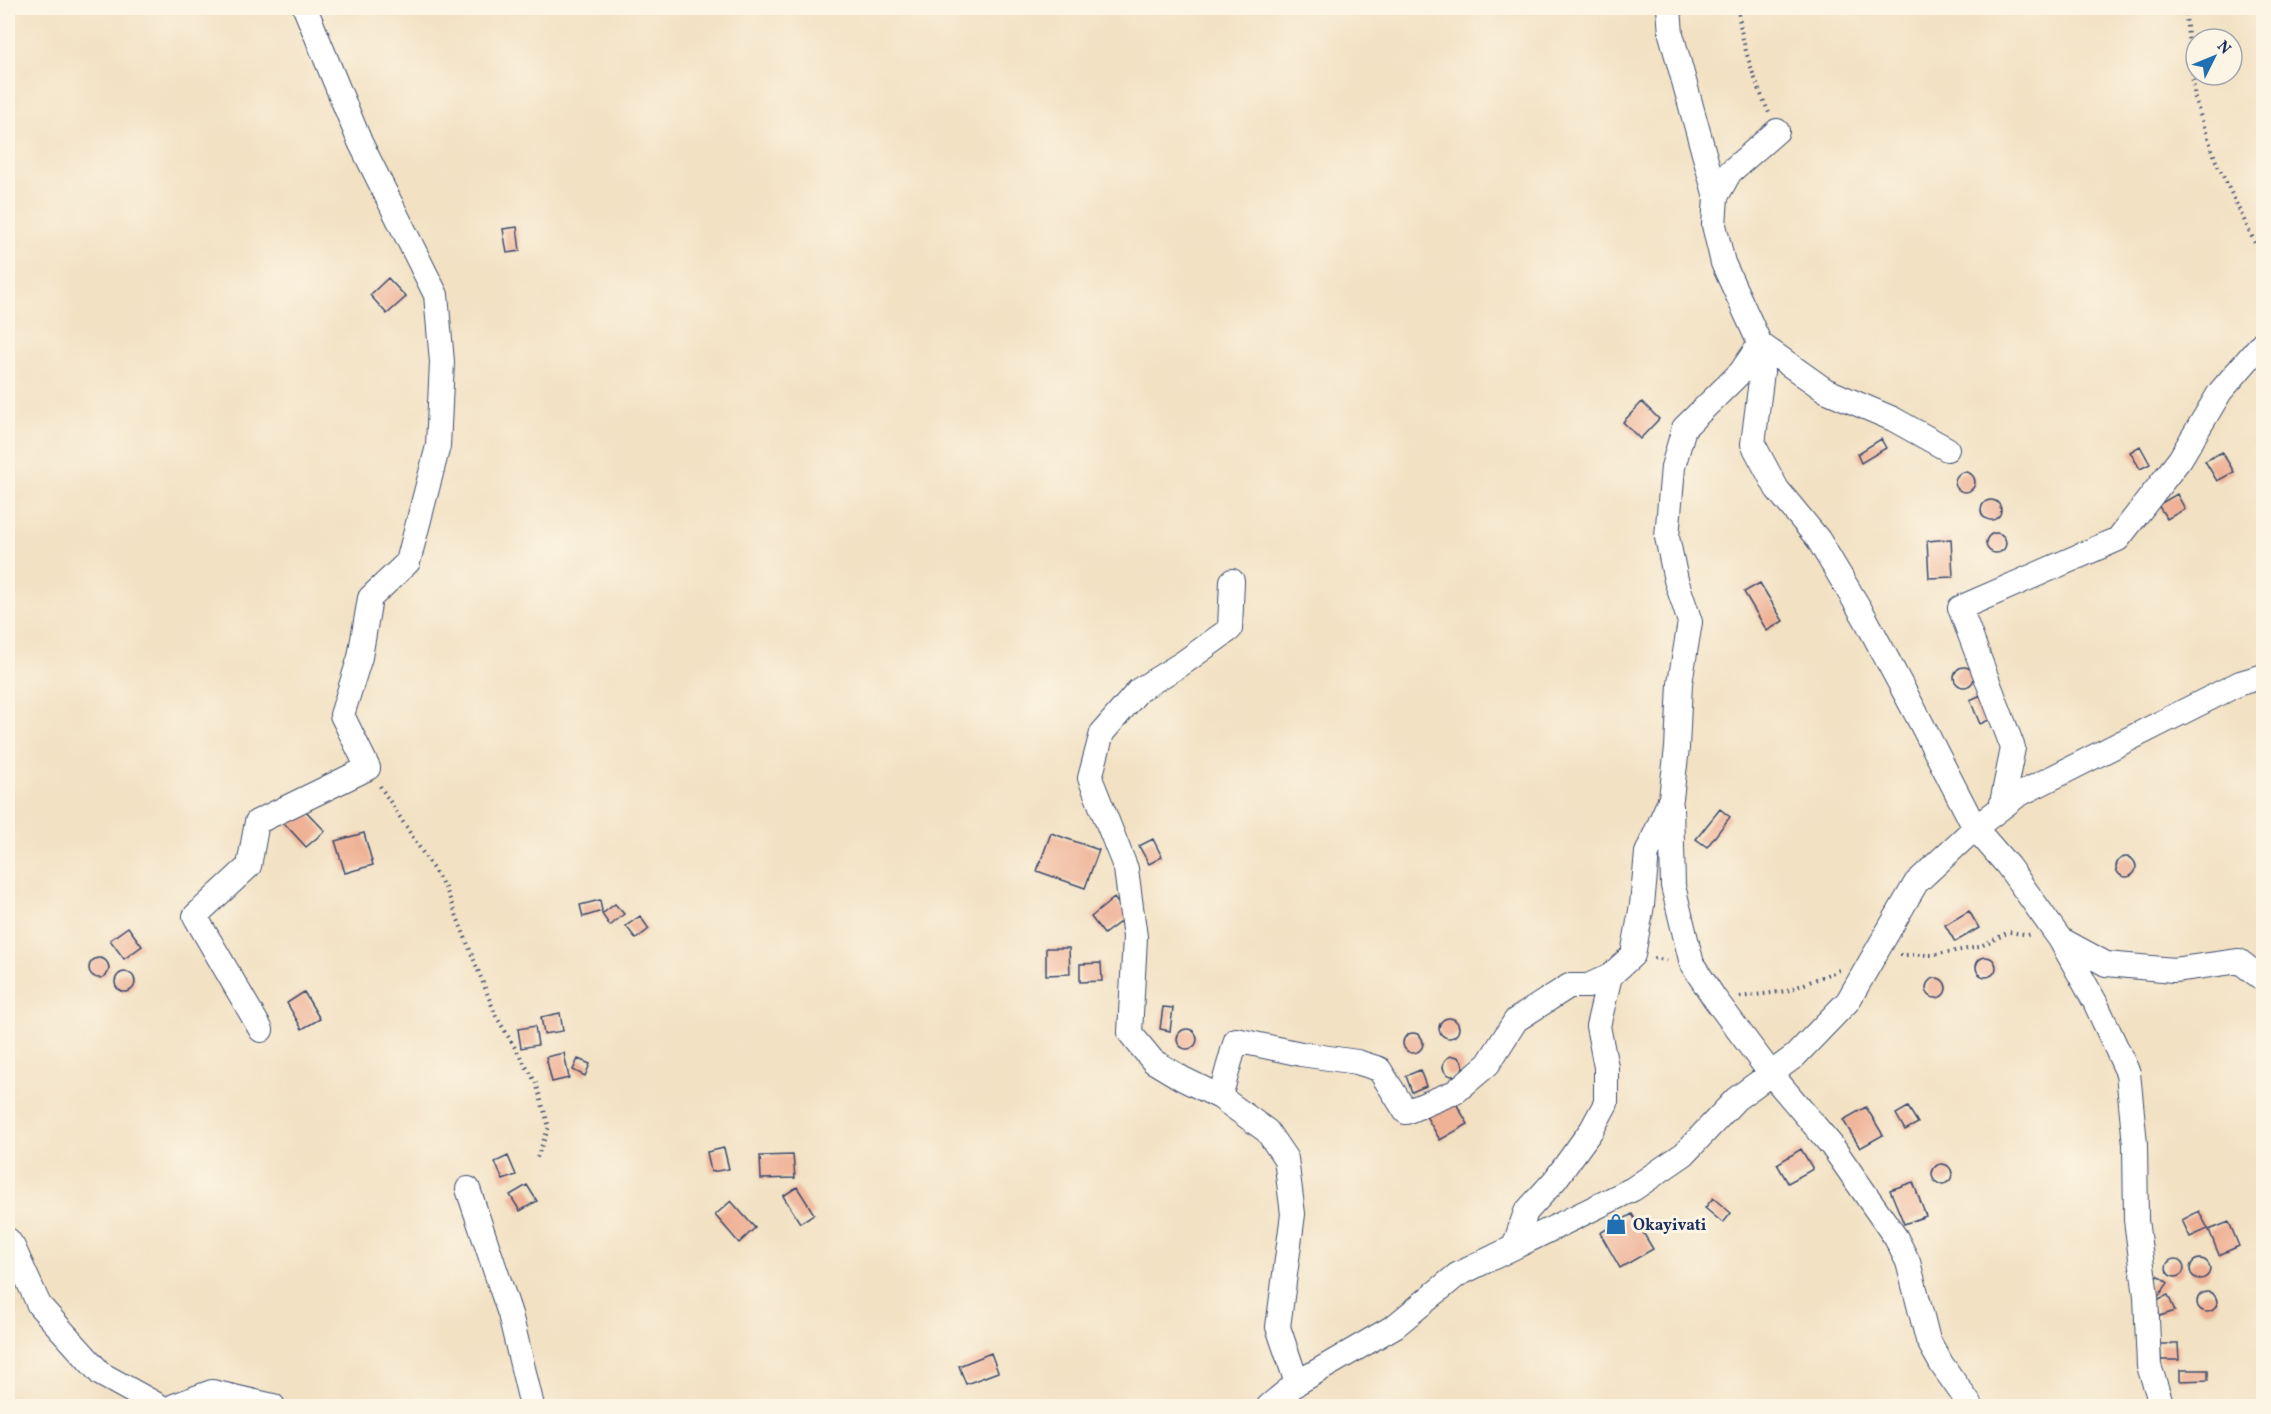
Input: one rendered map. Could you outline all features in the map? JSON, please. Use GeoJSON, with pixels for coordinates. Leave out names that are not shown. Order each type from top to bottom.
{"type":"FeatureCollection","features":[{"type":"Feature","properties":{"kind":"street"},"geometry":{"type":"LineString","coordinates":[[261,1030],[195,916],[249,866],[257,822],[368,768],[342,715],[360,657],[370,598],[408,562],[438,446],[441,351],[436,295],[360,142],[305,8]]}},
{"type":"Feature","properties":{"kind":"street"},"geometry":{"type":"LineString","coordinates":[[1669,8],[1671,34],[1716,197],[1714,225],[1723,262],[1760,344],[1762,372],[1753,444],[1777,489],[1818,539],[1865,618],[1975,828],[2008,866],[2060,939],[2095,1002],[2127,1073],[2135,1144],[2136,1220],[2146,1296],[2149,1366],[2162,1407]]}},
{"type":"Feature","properties":{"kind":"street"},"geometry":{"type":"LineString","coordinates":[[1716,197],[1730,172],[1777,131]]}},
{"type":"Feature","properties":{"kind":"street"},"geometry":{"type":"LineString","coordinates":[[2001,808],[2013,748],[1960,609],[2118,538],[2180,459],[2220,392],[2264,341]]}},
{"type":"Feature","properties":{"kind":"street"},"geometry":{"type":"LineString","coordinates":[[1760,344],[1825,390],[1893,419],[1947,449]]}},
{"type":"Feature","properties":{"kind":"street"},"geometry":{"type":"LineString","coordinates":[[1760,344],[1741,372],[1684,428],[1673,467],[1667,537],[1676,580],[1690,622],[1680,683],[1677,748],[1671,798],[1673,886],[1692,964],[1771,1074],[1832,1146],[1896,1238],[1908,1262],[1928,1340],[1971,1407]]}},
{"type":"Feature","properties":{"kind":"street"},"geometry":{"type":"LineString","coordinates":[[1232,581],[1230,629],[1183,663],[1139,690],[1102,733],[1090,778],[1126,869],[1135,937],[1130,1033],[1153,1061],[1220,1097],[1267,1131],[1286,1159],[1293,1214],[1278,1327],[1297,1383]]}},
{"type":"Feature","properties":{"kind":"street"},"geometry":{"type":"LineString","coordinates":[[1269,1407],[1297,1383],[1395,1326],[1457,1275],[1633,1188],[1684,1154],[1736,1099],[1794,1056],[1848,1001],[1916,883],[1975,828],[2018,795],[2240,683],[2264,676]]}},
{"type":"Feature","properties":{"kind":"street"},"geometry":{"type":"LineString","coordinates":[[1220,1097],[1236,1040],[1301,1054],[1357,1062],[1379,1069],[1406,1112],[1455,1092],[1488,1064],[1516,1020],[1569,986],[1588,986],[1610,976],[1632,955],[1642,904],[1647,853],[1671,798]]}},
{"type":"Feature","properties":{"kind":"street"},"geometry":{"type":"LineString","coordinates":[[2060,939],[2106,964],[2174,970],[2239,961],[2264,980]]}},
{"type":"Feature","properties":{"kind":"street"},"geometry":{"type":"LineString","coordinates":[[1514,1248],[1526,1212],[1555,1180],[1592,1130],[1606,1103],[1606,1067],[1598,1026],[1610,976]]}},
{"type":"Feature","properties":{"kind":"street"},"geometry":{"type":"LineString","coordinates":[[468,1189],[510,1314],[532,1407]]}},
{"type":"Feature","properties":{"kind":"street"},"geometry":{"type":"LineString","coordinates":[[8,1240],[39,1305],[93,1366],[101,1374],[159,1407]]}},
{"type":"Feature","properties":{"kind":"street"},"geometry":{"type":"LineString","coordinates":[[174,1407],[212,1392],[273,1407]]}},
{"type":"Feature","properties":{"kind":"path"},"geometry":{"type":"LineString","coordinates":[[1738,8],[1739,28],[1756,84],[1777,131]]}},
{"type":"Feature","properties":{"kind":"path"},"geometry":{"type":"LineString","coordinates":[[2185,8],[2195,100],[2216,160],[2264,262]]}},
{"type":"Feature","properties":{"kind":"path"},"geometry":{"type":"LineString","coordinates":[[368,768],[446,890],[496,1016],[536,1083],[549,1127],[536,1160]]}},
{"type":"Feature","properties":{"kind":"path"},"geometry":{"type":"LineString","coordinates":[[1632,955],[1692,964]]}},
{"type":"Feature","properties":{"kind":"building"},"geometry":{"type":"Polygon","coordinates":[[[517,227],[520,251],[507,253],[503,229],[517,227]]]}},
{"type":"Feature","properties":{"kind":"building"},"geometry":{"type":"Polygon","coordinates":[[[388,278],[406,297],[387,314],[370,295],[388,278]]]}},
{"type":"Feature","properties":{"kind":"building"},"geometry":{"type":"Polygon","coordinates":[[[1642,402],[1659,419],[1640,439],[1623,422],[1642,402]]]}},
{"type":"Feature","properties":{"kind":"building"},"geometry":{"type":"Polygon","coordinates":[[[1881,439],[1886,448],[1861,463],[1857,454],[1881,439]]]}},
{"type":"Feature","properties":{"kind":"building"},"geometry":{"type":"Polygon","coordinates":[[[2140,446],[2150,464],[2140,469],[2130,452],[2140,446]]]}},
{"type":"Feature","properties":{"kind":"building"},"geometry":{"type":"Polygon","coordinates":[[[2222,452],[2234,472],[2217,481],[2205,461],[2222,452]]]}},
{"type":"Feature","properties":{"kind":"building"},"geometry":{"type":"Polygon","coordinates":[[[1961,472],[1969,472],[1975,478],[1975,486],[1969,492],[1961,492],[1955,486],[1955,478],[1961,472]]]}},
{"type":"Feature","properties":{"kind":"building"},"geometry":{"type":"Polygon","coordinates":[[[2177,494],[2185,509],[2167,519],[2158,505],[2177,494]]]}},
{"type":"Feature","properties":{"kind":"building"},"geometry":{"type":"Polygon","coordinates":[[[1987,500],[1995,500],[2001,506],[2001,514],[1995,520],[1987,520],[1981,514],[1981,506],[1987,500]]]}},
{"type":"Feature","properties":{"kind":"building"},"geometry":{"type":"Polygon","coordinates":[[[1992,533],[2000,533],[2006,539],[2006,547],[2000,553],[1992,553],[1986,547],[1986,539],[1992,533]]]}},
{"type":"Feature","properties":{"kind":"building"},"geometry":{"type":"Polygon","coordinates":[[[1951,539],[1953,577],[1929,578],[1927,541],[1951,539]]]}},
{"type":"Feature","properties":{"kind":"building"},"geometry":{"type":"Polygon","coordinates":[[[1760,583],[1783,621],[1767,631],[1744,592],[1760,583]]]}},
{"type":"Feature","properties":{"kind":"building"},"geometry":{"type":"Polygon","coordinates":[[[1960,667],[1968,667],[1974,673],[1974,681],[1968,687],[1960,687],[1954,681],[1954,673],[1960,667]]]}},
{"type":"Feature","properties":{"kind":"building"},"geometry":{"type":"Polygon","coordinates":[[[1981,695],[1991,719],[1980,724],[1970,700],[1981,695]]]}},
{"type":"Feature","properties":{"kind":"building"},"geometry":{"type":"Polygon","coordinates":[[[302,807],[325,831],[306,847],[284,823],[302,807]]]}},
{"type":"Feature","properties":{"kind":"building"},"geometry":{"type":"Polygon","coordinates":[[[1720,809],[1730,817],[1707,847],[1696,839],[1720,809]]]}},
{"type":"Feature","properties":{"kind":"building"},"geometry":{"type":"Polygon","coordinates":[[[364,833],[373,865],[345,873],[335,841],[364,833]]]}},
{"type":"Feature","properties":{"kind":"building"},"geometry":{"type":"Polygon","coordinates":[[[1051,833],[1099,850],[1085,888],[1037,871],[1051,833]]]}},
{"type":"Feature","properties":{"kind":"building"},"geometry":{"type":"Polygon","coordinates":[[[1153,839],[1162,857],[1149,864],[1139,846],[1153,839]]]}},
{"type":"Feature","properties":{"kind":"building"},"geometry":{"type":"Polygon","coordinates":[[[2122,857],[2130,857],[2136,863],[2136,871],[2130,877],[2122,877],[2116,871],[2116,863],[2122,857]]]}},
{"type":"Feature","properties":{"kind":"building"},"geometry":{"type":"Polygon","coordinates":[[[1114,898],[1128,916],[1104,934],[1091,917],[1114,898]]]}},
{"type":"Feature","properties":{"kind":"building"},"geometry":{"type":"Polygon","coordinates":[[[600,900],[602,911],[583,917],[580,905],[600,900]]]}},
{"type":"Feature","properties":{"kind":"building"},"geometry":{"type":"Polygon","coordinates":[[[615,904],[624,914],[610,926],[602,914],[615,904]]]}},
{"type":"Feature","properties":{"kind":"building"},"geometry":{"type":"Polygon","coordinates":[[[1969,911],[1979,928],[1955,942],[1945,925],[1969,911]]]}},
{"type":"Feature","properties":{"kind":"building"},"geometry":{"type":"Polygon","coordinates":[[[640,916],[649,929],[636,939],[626,926],[640,916]]]}},
{"type":"Feature","properties":{"kind":"building"},"geometry":{"type":"Polygon","coordinates":[[[128,927],[142,946],[124,959],[110,940],[128,927]]]}},
{"type":"Feature","properties":{"kind":"building"},"geometry":{"type":"Polygon","coordinates":[[[1046,948],[1069,948],[1070,974],[1046,975],[1046,948]]]}},
{"type":"Feature","properties":{"kind":"building"},"geometry":{"type":"Polygon","coordinates":[[[1982,957],[1990,957],[1996,963],[1996,971],[1990,977],[1982,977],[1976,971],[1976,963],[1982,957]]]}},
{"type":"Feature","properties":{"kind":"building"},"geometry":{"type":"Polygon","coordinates":[[[99,958],[106,961],[109,968],[106,975],[99,978],[92,975],[89,968],[92,961],[99,958]]]}},
{"type":"Feature","properties":{"kind":"building"},"geometry":{"type":"Polygon","coordinates":[[[1101,963],[1102,981],[1080,982],[1080,964],[1101,963]]]}},
{"type":"Feature","properties":{"kind":"building"},"geometry":{"type":"Polygon","coordinates":[[[125,972],[132,975],[135,982],[132,989],[125,992],[118,989],[115,982],[118,975],[125,972]]]}},
{"type":"Feature","properties":{"kind":"building"},"geometry":{"type":"Polygon","coordinates":[[[1932,978],[1940,978],[1946,984],[1946,992],[1940,998],[1932,998],[1926,992],[1926,984],[1932,978]]]}},
{"type":"Feature","properties":{"kind":"building"},"geometry":{"type":"Polygon","coordinates":[[[304,992],[320,1019],[302,1029],[287,1003],[304,992]]]}},
{"type":"Feature","properties":{"kind":"building"},"geometry":{"type":"Polygon","coordinates":[[[1163,1007],[1173,1008],[1170,1031],[1160,1029],[1163,1007]]]}},
{"type":"Feature","properties":{"kind":"building"},"geometry":{"type":"Polygon","coordinates":[[[560,1013],[563,1031],[544,1034],[541,1017],[560,1013]]]}},
{"type":"Feature","properties":{"kind":"building"},"geometry":{"type":"Polygon","coordinates":[[[1445,1018],[1453,1018],[1459,1024],[1459,1032],[1453,1038],[1445,1038],[1439,1032],[1439,1024],[1445,1018]]]}},
{"type":"Feature","properties":{"kind":"building"},"geometry":{"type":"Polygon","coordinates":[[[535,1026],[538,1045],[521,1048],[518,1029],[535,1026]]]}},
{"type":"Feature","properties":{"kind":"building"},"geometry":{"type":"Polygon","coordinates":[[[1183,1029],[1191,1029],[1197,1035],[1197,1043],[1191,1049],[1183,1049],[1177,1043],[1177,1035],[1183,1029]]]}},
{"type":"Feature","properties":{"kind":"building"},"geometry":{"type":"Polygon","coordinates":[[[1409,1033],[1417,1033],[1423,1039],[1423,1047],[1417,1053],[1409,1053],[1403,1047],[1403,1039],[1409,1033]]]}},
{"type":"Feature","properties":{"kind":"building"},"geometry":{"type":"Polygon","coordinates":[[[564,1053],[569,1078],[552,1082],[546,1057],[564,1053]]]}},
{"type":"Feature","properties":{"kind":"building"},"geometry":{"type":"Polygon","coordinates":[[[1449,1056],[1457,1056],[1463,1062],[1463,1070],[1457,1076],[1449,1076],[1443,1070],[1443,1062],[1449,1056]]]}},
{"type":"Feature","properties":{"kind":"building"},"geometry":{"type":"Polygon","coordinates":[[[578,1059],[590,1064],[585,1076],[573,1070],[578,1059]]]}},
{"type":"Feature","properties":{"kind":"building"},"geometry":{"type":"Polygon","coordinates":[[[1420,1070],[1426,1086],[1412,1092],[1406,1076],[1420,1070]]]}},
{"type":"Feature","properties":{"kind":"building"},"geometry":{"type":"Polygon","coordinates":[[[1451,1095],[1468,1124],[1440,1140],[1423,1111],[1451,1095]]]}},
{"type":"Feature","properties":{"kind":"building"},"geometry":{"type":"Polygon","coordinates":[[[1866,1107],[1883,1135],[1860,1148],[1843,1120],[1866,1107]]]}},
{"type":"Feature","properties":{"kind":"building"},"geometry":{"type":"Polygon","coordinates":[[[1908,1107],[1918,1123],[1905,1130],[1896,1114],[1908,1107]]]}},
{"type":"Feature","properties":{"kind":"building"},"geometry":{"type":"Polygon","coordinates":[[[724,1148],[729,1169],[711,1172],[707,1152],[724,1148]]]}},
{"type":"Feature","properties":{"kind":"building"},"geometry":{"type":"Polygon","coordinates":[[[1801,1149],[1813,1169],[1788,1183],[1777,1164],[1801,1149]]]}},
{"type":"Feature","properties":{"kind":"building"},"geometry":{"type":"Polygon","coordinates":[[[793,1155],[795,1178],[761,1179],[760,1156],[793,1155]]]}},
{"type":"Feature","properties":{"kind":"building"},"geometry":{"type":"Polygon","coordinates":[[[508,1156],[516,1175],[503,1180],[495,1162],[508,1156]]]}},
{"type":"Feature","properties":{"kind":"building"},"geometry":{"type":"Polygon","coordinates":[[[1938,1164],[1946,1164],[1952,1170],[1952,1178],[1946,1184],[1938,1184],[1932,1178],[1932,1170],[1938,1164]]]}},
{"type":"Feature","properties":{"kind":"building"},"geometry":{"type":"Polygon","coordinates":[[[1913,1182],[1926,1216],[1904,1224],[1890,1190],[1913,1182]]]}},
{"type":"Feature","properties":{"kind":"building"},"geometry":{"type":"Polygon","coordinates":[[[527,1185],[537,1201],[520,1211],[510,1195],[527,1185]]]}},
{"type":"Feature","properties":{"kind":"building"},"geometry":{"type":"Polygon","coordinates":[[[797,1187],[814,1214],[800,1223],[783,1196],[797,1187]]]}},
{"type":"Feature","properties":{"kind":"building"},"geometry":{"type":"Polygon","coordinates":[[[1713,1198],[1731,1213],[1723,1223],[1705,1208],[1713,1198]]]}},
{"type":"Feature","properties":{"kind":"building"},"geometry":{"type":"Polygon","coordinates":[[[731,1201],[755,1228],[739,1243],[715,1215],[731,1201]]]}},
{"type":"Feature","properties":{"kind":"building"},"geometry":{"type":"Polygon","coordinates":[[[2199,1211],[2208,1229],[2190,1237],[2182,1220],[2199,1211]]]}},
{"type":"Feature","properties":{"kind":"building"},"geometry":{"type":"Polygon","coordinates":[[[1632,1214],[1653,1249],[1620,1268],[1600,1233],[1632,1214]]]}},
{"type":"Feature","properties":{"kind":"building"},"geometry":{"type":"Polygon","coordinates":[[[2229,1222],[2239,1246],[2219,1255],[2209,1230],[2229,1222]]]}},
{"type":"Feature","properties":{"kind":"building"},"geometry":{"type":"Polygon","coordinates":[[[2175,1259],[2182,1261],[2184,1268],[2182,1275],[2175,1277],[2168,1275],[2166,1268],[2168,1261],[2175,1259]]]}},
{"type":"Feature","properties":{"kind":"building"},"geometry":{"type":"Polygon","coordinates":[[[2196,1259],[2204,1259],[2210,1265],[2210,1273],[2204,1279],[2196,1279],[2190,1273],[2190,1265],[2196,1259]]]}},
{"type":"Feature","properties":{"kind":"building"},"geometry":{"type":"Polygon","coordinates":[[[2158,1275],[2168,1283],[2157,1298],[2147,1291],[2158,1275]]]}},
{"type":"Feature","properties":{"kind":"building"},"geometry":{"type":"Polygon","coordinates":[[[2203,1292],[2211,1292],[2217,1298],[2217,1306],[2211,1312],[2203,1312],[2197,1306],[2197,1298],[2203,1292]]]}},
{"type":"Feature","properties":{"kind":"building"},"geometry":{"type":"Polygon","coordinates":[[[2168,1295],[2175,1311],[2160,1316],[2154,1301],[2168,1295]]]}},
{"type":"Feature","properties":{"kind":"building"},"geometry":{"type":"Polygon","coordinates":[[[2160,1344],[2178,1344],[2179,1360],[2161,1360],[2160,1344]]]}},
{"type":"Feature","properties":{"kind":"building"},"geometry":{"type":"Polygon","coordinates":[[[991,1353],[998,1372],[966,1384],[959,1366],[991,1353]]]}},
{"type":"Feature","properties":{"kind":"building"},"geometry":{"type":"Polygon","coordinates":[[[2180,1370],[2208,1370],[2208,1380],[2180,1381],[2180,1370]]]}},
{"type":"Feature","properties":{"kind":"place","name":"Okayivati"},"geometry":{"type":"Point","coordinates":[1616,1224]}}]}
